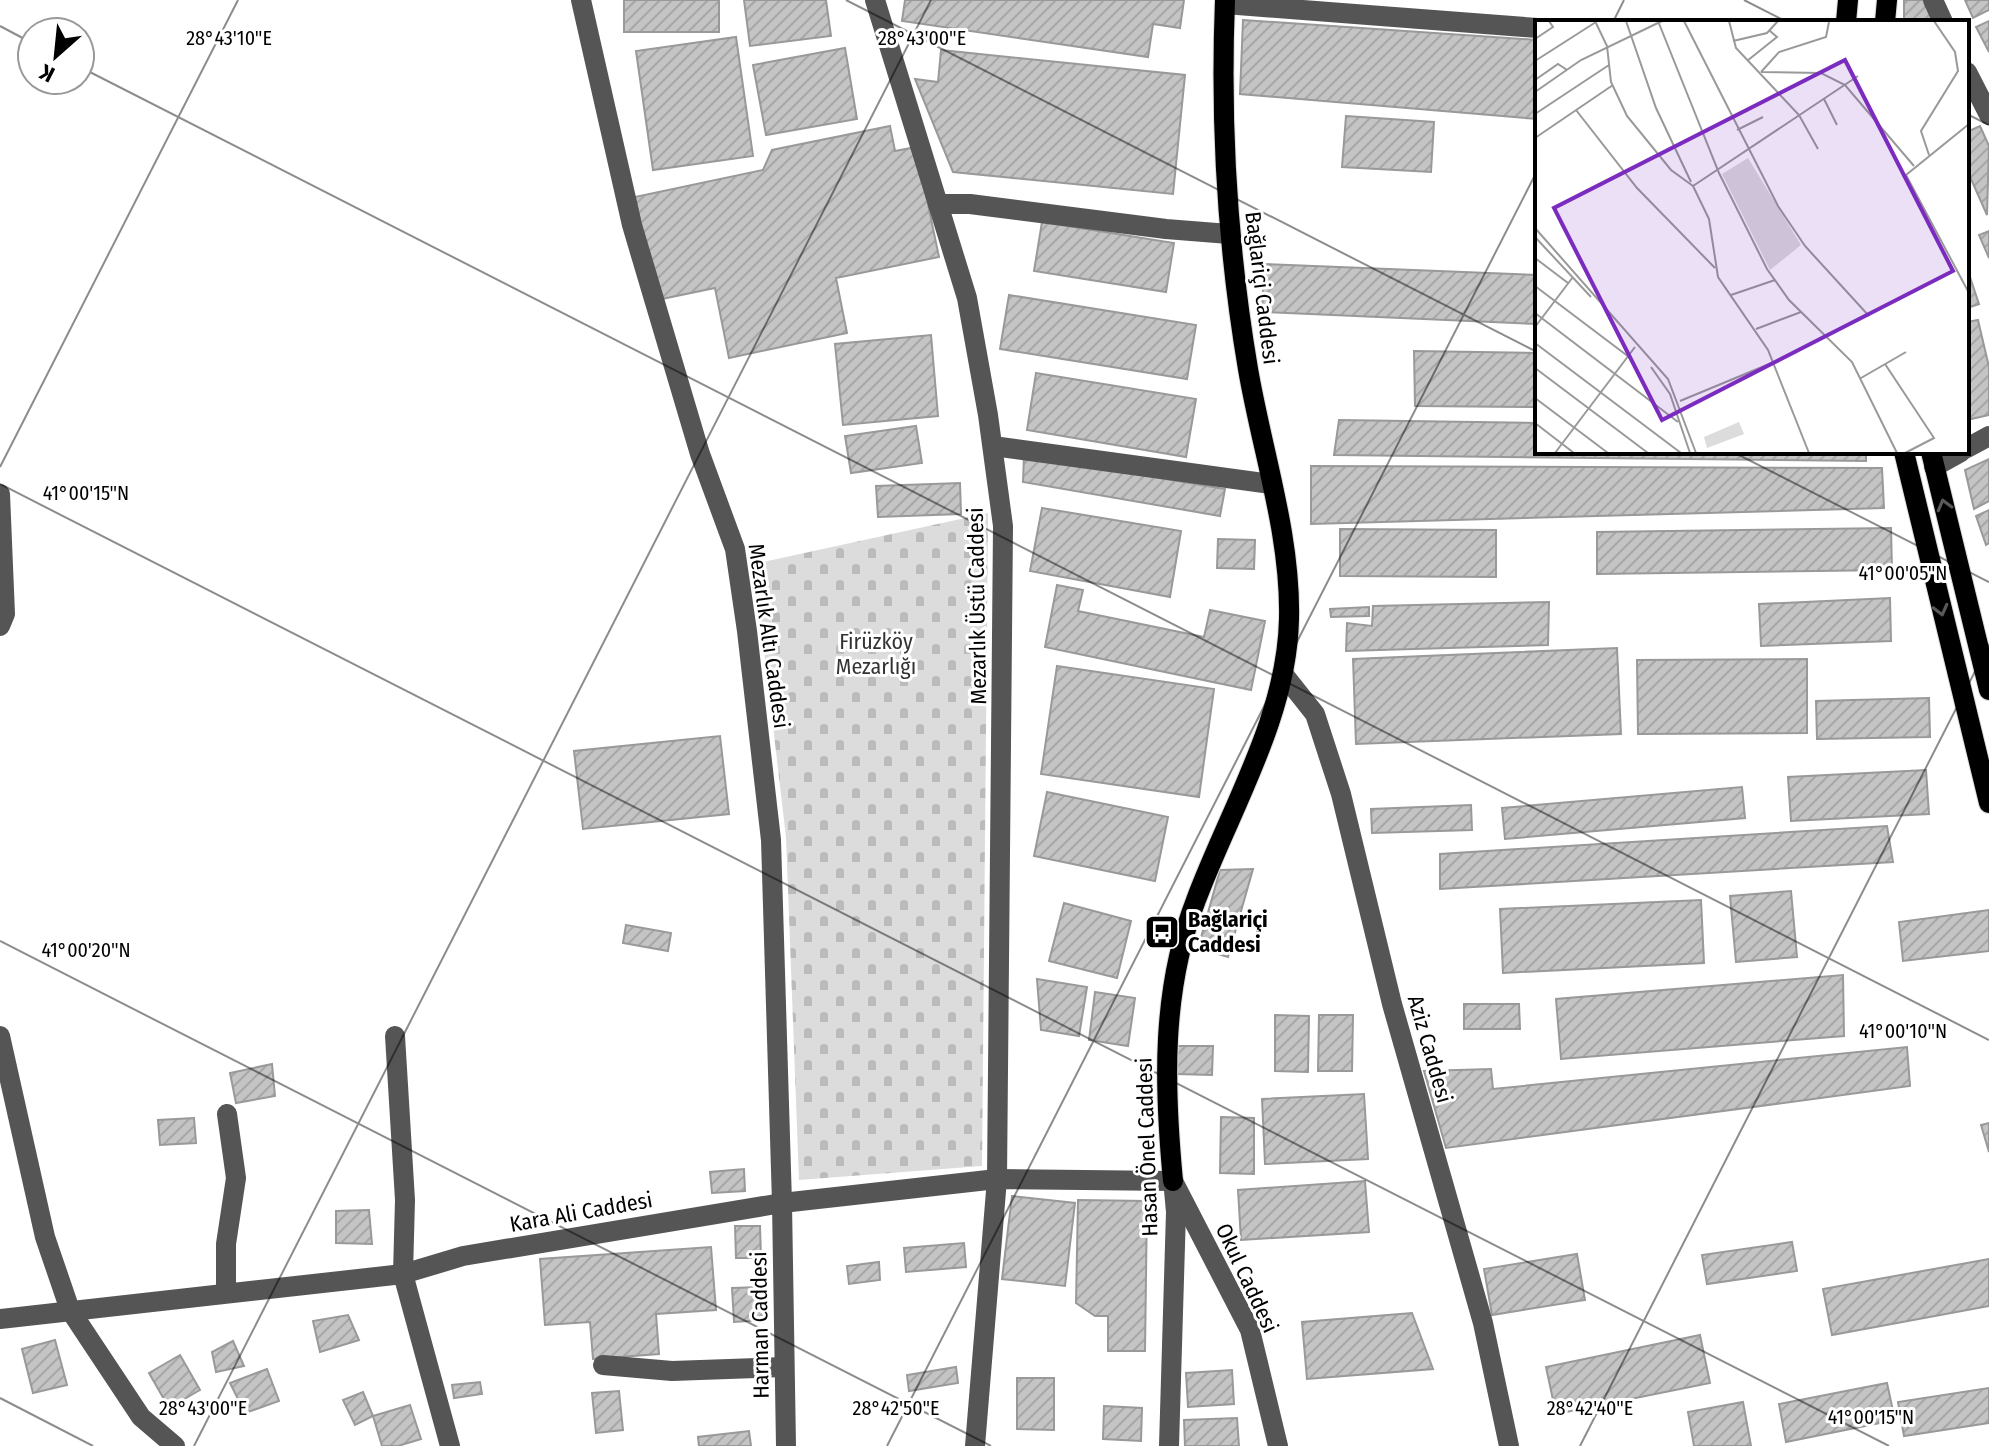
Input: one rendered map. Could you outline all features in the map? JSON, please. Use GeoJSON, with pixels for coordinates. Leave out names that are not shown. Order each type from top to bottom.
{"type":"FeatureCollection","features":[{"type":"Feature","properties":{"kind":"main road"},"geometry":{"type":"LineString","coordinates":[[1846,20],[1848,0]]}},
{"type":"Feature","properties":{"kind":"main road"},"geometry":{"type":"LineString","coordinates":[[1885,20],[1887,0]]}},
{"type":"Feature","properties":{"kind":"main road","name":"Bağlariçi Caddesi"},"geometry":{"type":"LineString","coordinates":[[1225,2],[1221,88],[1229,234],[1248,371],[1289,571],[1290,621],[1284,675]]}},
{"type":"Feature","properties":{"kind":"main road"},"geometry":{"type":"LineString","coordinates":[[1904,454],[1989,803]]}},
{"type":"Feature","properties":{"kind":"main road"},"geometry":{"type":"LineString","coordinates":[[1917,511],[1917,492],[1932,460]]}},
{"type":"Feature","properties":{"kind":"main road"},"geometry":{"type":"LineString","coordinates":[[1932,460],[1989,690]]}},
{"type":"Feature","properties":{"kind":"main road","name":"Hasan Önel Caddesi"},"geometry":{"type":"LineString","coordinates":[[1173,1181],[1166,1105],[1169,1016],[1178,957],[1195,901],[1266,730],[1284,675]]}},
{"type":"Feature","properties":{"kind":"street","name":"Mezarlık Altı Caddesi"},"geometry":{"type":"LineString","coordinates":[[581,0],[632,225],[700,454],[735,549],[771,840],[782,1203]]}},
{"type":"Feature","properties":{"kind":"street","name":"Mezarlık Üstü Caddesi"},"geometry":{"type":"LineString","coordinates":[[875,0],[967,298],[993,446],[1003,526],[997,1179],[975,1446]]}},
{"type":"Feature","properties":{"kind":"street"},"geometry":{"type":"LineString","coordinates":[[1933,0],[1942,20]]}},
{"type":"Feature","properties":{"kind":"street"},"geometry":{"type":"LineString","coordinates":[[1225,2],[1535,28]]}},
{"type":"Feature","properties":{"kind":"street"},"geometry":{"type":"LineString","coordinates":[[1969,76],[1989,115]]}},
{"type":"Feature","properties":{"kind":"street"},"geometry":{"type":"LineString","coordinates":[[938,204],[970,204],[1229,234]]}},
{"type":"Feature","properties":{"kind":"street"},"geometry":{"type":"LineString","coordinates":[[1969,447],[1989,436]]}},
{"type":"Feature","properties":{"kind":"street"},"geometry":{"type":"LineString","coordinates":[[993,446],[1271,484]]}},
{"type":"Feature","properties":{"kind":"street"},"geometry":{"type":"LineString","coordinates":[[1932,460],[1954,454]]}},
{"type":"Feature","properties":{"kind":"street"},"geometry":{"type":"LineString","coordinates":[[0,494],[5,614],[0,626]]}},
{"type":"Feature","properties":{"kind":"street","name":"Aziz Caddesi"},"geometry":{"type":"LineString","coordinates":[[1284,675],[1315,714],[1341,794],[1392,1004],[1483,1323],[1509,1446]]}},
{"type":"Feature","properties":{"kind":"street"},"geometry":{"type":"LineString","coordinates":[[0,1036],[45,1237],[70,1310],[141,1417],[175,1446]]}},
{"type":"Feature","properties":{"kind":"street"},"geometry":{"type":"LineString","coordinates":[[395,1036],[405,1200],[403,1274],[450,1446]]}},
{"type":"Feature","properties":{"kind":"street"},"geometry":{"type":"LineString","coordinates":[[226,1293],[226,1244],[236,1178],[227,1114]]}},
{"type":"Feature","properties":{"kind":"street","name":"Kara Ali Caddesi"},"geometry":{"type":"LineString","coordinates":[[0,1319],[403,1274],[463,1256],[782,1203],[997,1179],[1173,1181]]}},
{"type":"Feature","properties":{"kind":"street","name":"Hasan Önel Caddesi"},"geometry":{"type":"LineString","coordinates":[[1169,1446],[1176,1212],[1173,1181]]}},
{"type":"Feature","properties":{"kind":"street","name":"Okul Caddesi"},"geometry":{"type":"LineString","coordinates":[[1173,1181],[1250,1330],[1278,1446]]}},
{"type":"Feature","properties":{"kind":"street","name":"Harman Caddesi"},"geometry":{"type":"LineString","coordinates":[[782,1203],[786,1446]]}},
{"type":"Feature","properties":{"kind":"street"},"geometry":{"type":"LineString","coordinates":[[603,1365],[672,1371],[784,1367]]}},
{"type":"Feature","properties":{"kind":"green space","name":"Firüzköy Mezarlığı"},"geometry":{"type":"Polygon","coordinates":[[[988,513],[982,1166],[799,1180],[786,837],[754,564],[988,513]]]}},
{"type":"Feature","properties":{"kind":"building"},"geometry":{"type":"Polygon","coordinates":[[[624,0],[719,0],[719,32],[624,32],[624,0]]]}},
{"type":"Feature","properties":{"kind":"building"},"geometry":{"type":"Polygon","coordinates":[[[744,0],[826,0],[831,36],[750,46],[744,0]]]}},
{"type":"Feature","properties":{"kind":"building"},"geometry":{"type":"Polygon","coordinates":[[[905,0],[1184,0],[1180,28],[1153,24],[1148,57],[902,21],[905,0]]]}},
{"type":"Feature","properties":{"kind":"building"},"geometry":{"type":"Polygon","coordinates":[[[1904,0],[1925,0],[1934,20],[1904,20],[1904,0]]]}},
{"type":"Feature","properties":{"kind":"building"},"geometry":{"type":"Polygon","coordinates":[[[1965,0],[1989,0],[1989,10],[1973,18],[1965,0]]]}},
{"type":"Feature","properties":{"kind":"building"},"geometry":{"type":"Polygon","coordinates":[[[1243,20],[1535,40],[1535,119],[1240,94],[1243,20]]]}},
{"type":"Feature","properties":{"kind":"building"},"geometry":{"type":"Polygon","coordinates":[[[1989,21],[1989,52],[1976,27],[1989,21]]]}},
{"type":"Feature","properties":{"kind":"building"},"geometry":{"type":"Polygon","coordinates":[[[736,37],[753,156],[653,170],[636,51],[736,37]]]}},
{"type":"Feature","properties":{"kind":"building"},"geometry":{"type":"Polygon","coordinates":[[[845,48],[857,119],[766,135],[753,65],[845,48]]]}},
{"type":"Feature","properties":{"kind":"building"},"geometry":{"type":"Polygon","coordinates":[[[941,50],[1185,75],[1173,194],[953,172],[915,79],[938,82],[941,50]]]}},
{"type":"Feature","properties":{"kind":"building"},"geometry":{"type":"Polygon","coordinates":[[[1346,116],[1434,122],[1431,172],[1342,167],[1346,116]]]}},
{"type":"Feature","properties":{"kind":"building"},"geometry":{"type":"Polygon","coordinates":[[[890,126],[895,151],[916,147],[939,257],[836,278],[847,333],[729,358],[715,288],[657,300],[635,197],[763,170],[772,150],[890,126]]]}},
{"type":"Feature","properties":{"kind":"building"},"geometry":{"type":"Polygon","coordinates":[[[1980,126],[1989,146],[1987,215],[1969,174],[1969,131],[1980,126]]]}},
{"type":"Feature","properties":{"kind":"building"},"geometry":{"type":"Polygon","coordinates":[[[1042,222],[1174,243],[1166,292],[1034,271],[1042,222]]]}},
{"type":"Feature","properties":{"kind":"building"},"geometry":{"type":"Polygon","coordinates":[[[1989,231],[1989,258],[1979,235],[1989,231]]]}},
{"type":"Feature","properties":{"kind":"building"},"geometry":{"type":"Polygon","coordinates":[[[1264,264],[1535,275],[1535,324],[1262,312],[1264,264]]]}},
{"type":"Feature","properties":{"kind":"building"},"geometry":{"type":"Polygon","coordinates":[[[1969,274],[1979,304],[1969,307],[1969,274]]]}},
{"type":"Feature","properties":{"kind":"building"},"geometry":{"type":"Polygon","coordinates":[[[1009,295],[1196,325],[1187,379],[1000,349],[1009,295]]]}},
{"type":"Feature","properties":{"kind":"building"},"geometry":{"type":"Polygon","coordinates":[[[1978,320],[1989,367],[1989,415],[1969,420],[1969,322],[1978,320]]]}},
{"type":"Feature","properties":{"kind":"building"},"geometry":{"type":"Polygon","coordinates":[[[931,335],[938,416],[843,425],[835,344],[931,335]]]}},
{"type":"Feature","properties":{"kind":"building"},"geometry":{"type":"Polygon","coordinates":[[[1414,351],[1535,353],[1535,407],[1415,406],[1414,351]]]}},
{"type":"Feature","properties":{"kind":"building"},"geometry":{"type":"Polygon","coordinates":[[[1036,373],[1196,399],[1186,457],[1027,430],[1036,373]]]}},
{"type":"Feature","properties":{"kind":"building"},"geometry":{"type":"Polygon","coordinates":[[[1339,420],[1535,423],[1535,454],[1866,454],[1866,461],[1334,455],[1339,420]]]}},
{"type":"Feature","properties":{"kind":"building"},"geometry":{"type":"Polygon","coordinates":[[[916,426],[922,463],[851,473],[845,436],[916,426]]]}},
{"type":"Feature","properties":{"kind":"building"},"geometry":{"type":"Polygon","coordinates":[[[1024,455],[1225,489],[1220,516],[1023,482],[1024,455]]]}},
{"type":"Feature","properties":{"kind":"building"},"geometry":{"type":"Polygon","coordinates":[[[1989,459],[1989,501],[1974,509],[1965,470],[1989,459]]]}},
{"type":"Feature","properties":{"kind":"building"},"geometry":{"type":"Polygon","coordinates":[[[1311,466],[1882,468],[1884,508],[1311,524],[1311,466]]]}},
{"type":"Feature","properties":{"kind":"building"},"geometry":{"type":"Polygon","coordinates":[[[960,483],[961,514],[878,517],[876,486],[960,483]]]}},
{"type":"Feature","properties":{"kind":"building"},"geometry":{"type":"Polygon","coordinates":[[[1042,508],[1181,531],[1170,597],[1030,571],[1042,508]]]}},
{"type":"Feature","properties":{"kind":"building"},"geometry":{"type":"Polygon","coordinates":[[[1989,510],[1989,543],[1986,545],[1976,516],[1989,510]]]}},
{"type":"Feature","properties":{"kind":"building"},"geometry":{"type":"Polygon","coordinates":[[[1891,528],[1892,570],[1597,574],[1597,532],[1891,528]]]}},
{"type":"Feature","properties":{"kind":"building"},"geometry":{"type":"Polygon","coordinates":[[[1340,529],[1496,530],[1496,577],[1340,576],[1340,529]]]}},
{"type":"Feature","properties":{"kind":"building"},"geometry":{"type":"Polygon","coordinates":[[[1218,539],[1255,540],[1254,569],[1217,568],[1218,539]]]}},
{"type":"Feature","properties":{"kind":"building"},"geometry":{"type":"Polygon","coordinates":[[[1057,585],[1083,590],[1078,611],[1204,637],[1210,610],[1265,621],[1251,690],[1045,647],[1057,585]]]}},
{"type":"Feature","properties":{"kind":"building"},"geometry":{"type":"Polygon","coordinates":[[[1890,598],[1891,641],[1761,646],[1759,604],[1890,598]]]}},
{"type":"Feature","properties":{"kind":"building"},"geometry":{"type":"Polygon","coordinates":[[[1549,602],[1548,645],[1346,651],[1347,623],[1372,626],[1373,606],[1549,602]]]}},
{"type":"Feature","properties":{"kind":"building"},"geometry":{"type":"Polygon","coordinates":[[[1369,607],[1369,616],[1331,617],[1330,609],[1369,607]]]}},
{"type":"Feature","properties":{"kind":"building"},"geometry":{"type":"Polygon","coordinates":[[[1617,648],[1621,734],[1356,744],[1353,659],[1617,648]]]}},
{"type":"Feature","properties":{"kind":"building"},"geometry":{"type":"Polygon","coordinates":[[[1807,659],[1807,733],[1638,734],[1637,660],[1807,659]]]}},
{"type":"Feature","properties":{"kind":"building"},"geometry":{"type":"Polygon","coordinates":[[[1057,666],[1214,689],[1199,797],[1041,774],[1057,666]]]}},
{"type":"Feature","properties":{"kind":"building"},"geometry":{"type":"Polygon","coordinates":[[[1929,698],[1930,737],[1817,739],[1816,701],[1929,698]]]}},
{"type":"Feature","properties":{"kind":"building"},"geometry":{"type":"Polygon","coordinates":[[[720,736],[729,814],[583,829],[574,751],[720,736]]]}},
{"type":"Feature","properties":{"kind":"building"},"geometry":{"type":"Polygon","coordinates":[[[1926,770],[1929,814],[1791,821],[1788,777],[1926,770]]]}},
{"type":"Feature","properties":{"kind":"building"},"geometry":{"type":"Polygon","coordinates":[[[1742,787],[1745,818],[1505,839],[1502,808],[1742,787]]]}},
{"type":"Feature","properties":{"kind":"building"},"geometry":{"type":"Polygon","coordinates":[[[1047,792],[1168,817],[1155,881],[1034,856],[1047,792]]]}},
{"type":"Feature","properties":{"kind":"building"},"geometry":{"type":"Polygon","coordinates":[[[1471,805],[1472,830],[1372,833],[1371,809],[1471,805]]]}},
{"type":"Feature","properties":{"kind":"building"},"geometry":{"type":"Polygon","coordinates":[[[1887,826],[1893,862],[1440,889],[1440,854],[1887,826]]]}},
{"type":"Feature","properties":{"kind":"building"},"geometry":{"type":"Polygon","coordinates":[[[1253,869],[1228,957],[1198,948],[1220,870],[1253,869]]]}},
{"type":"Feature","properties":{"kind":"building"},"geometry":{"type":"Polygon","coordinates":[[[1791,891],[1797,957],[1736,962],[1730,896],[1791,891]]]}},
{"type":"Feature","properties":{"kind":"building"},"geometry":{"type":"Polygon","coordinates":[[[1701,900],[1704,963],[1503,973],[1500,909],[1701,900]]]}},
{"type":"Feature","properties":{"kind":"building"},"geometry":{"type":"Polygon","coordinates":[[[1064,903],[1131,921],[1117,978],[1049,961],[1064,903]]]}},
{"type":"Feature","properties":{"kind":"building"},"geometry":{"type":"Polygon","coordinates":[[[1989,910],[1989,951],[1903,961],[1899,922],[1989,910]]]}},
{"type":"Feature","properties":{"kind":"building"},"geometry":{"type":"Polygon","coordinates":[[[626,925],[671,933],[668,951],[623,943],[626,925]]]}},
{"type":"Feature","properties":{"kind":"building"},"geometry":{"type":"Polygon","coordinates":[[[1843,975],[1844,1036],[1561,1059],[1556,999],[1843,975]]]}},
{"type":"Feature","properties":{"kind":"building"},"geometry":{"type":"Polygon","coordinates":[[[1037,979],[1087,987],[1079,1036],[1041,1030],[1037,979]]]}},
{"type":"Feature","properties":{"kind":"building"},"geometry":{"type":"Polygon","coordinates":[[[1095,992],[1135,998],[1128,1046],[1089,1040],[1095,992]]]}},
{"type":"Feature","properties":{"kind":"building"},"geometry":{"type":"Polygon","coordinates":[[[1464,1004],[1519,1004],[1520,1029],[1464,1029],[1464,1004]]]}},
{"type":"Feature","properties":{"kind":"building"},"geometry":{"type":"Polygon","coordinates":[[[1275,1015],[1309,1016],[1308,1072],[1275,1071],[1275,1015]]]}},
{"type":"Feature","properties":{"kind":"building"},"geometry":{"type":"Polygon","coordinates":[[[1319,1015],[1353,1015],[1352,1071],[1318,1071],[1319,1015]]]}},
{"type":"Feature","properties":{"kind":"building"},"geometry":{"type":"Polygon","coordinates":[[[1177,1046],[1213,1046],[1212,1075],[1176,1074],[1177,1046]]]}},
{"type":"Feature","properties":{"kind":"building"},"geometry":{"type":"Polygon","coordinates":[[[1907,1047],[1910,1086],[1446,1148],[1424,1071],[1491,1069],[1493,1089],[1907,1047]]]}},
{"type":"Feature","properties":{"kind":"building"},"geometry":{"type":"Polygon","coordinates":[[[272,1064],[275,1096],[236,1103],[230,1073],[272,1064]]]}},
{"type":"Feature","properties":{"kind":"building"},"geometry":{"type":"Polygon","coordinates":[[[1364,1094],[1368,1159],[1265,1164],[1262,1099],[1364,1094]]]}},
{"type":"Feature","properties":{"kind":"building"},"geometry":{"type":"Polygon","coordinates":[[[1221,1117],[1254,1118],[1254,1174],[1220,1173],[1221,1117]]]}},
{"type":"Feature","properties":{"kind":"building"},"geometry":{"type":"Polygon","coordinates":[[[194,1118],[196,1143],[160,1145],[158,1120],[194,1118]]]}},
{"type":"Feature","properties":{"kind":"building"},"geometry":{"type":"Polygon","coordinates":[[[1989,1123],[1989,1152],[1981,1125],[1989,1123]]]}},
{"type":"Feature","properties":{"kind":"building"},"geometry":{"type":"Polygon","coordinates":[[[744,1169],[745,1191],[712,1193],[710,1172],[744,1169]]]}},
{"type":"Feature","properties":{"kind":"building"},"geometry":{"type":"Polygon","coordinates":[[[1365,1181],[1369,1232],[1241,1240],[1238,1190],[1365,1181]]]}},
{"type":"Feature","properties":{"kind":"building"},"geometry":{"type":"Polygon","coordinates":[[[1012,1196],[1075,1203],[1065,1286],[1002,1279],[1012,1196]]]}},
{"type":"Feature","properties":{"kind":"building"},"geometry":{"type":"Polygon","coordinates":[[[1078,1200],[1147,1201],[1145,1351],[1108,1351],[1108,1316],[1095,1316],[1076,1303],[1078,1200]]]}},
{"type":"Feature","properties":{"kind":"building"},"geometry":{"type":"Polygon","coordinates":[[[369,1210],[372,1244],[336,1243],[336,1211],[369,1210]]]}},
{"type":"Feature","properties":{"kind":"building"},"geometry":{"type":"Polygon","coordinates":[[[735,1226],[760,1226],[761,1258],[736,1258],[735,1226]]]}},
{"type":"Feature","properties":{"kind":"building"},"geometry":{"type":"Polygon","coordinates":[[[1792,1242],[1797,1271],[1707,1284],[1702,1255],[1792,1242]]]}},
{"type":"Feature","properties":{"kind":"building"},"geometry":{"type":"Polygon","coordinates":[[[964,1243],[966,1267],[906,1272],[904,1248],[964,1243]]]}},
{"type":"Feature","properties":{"kind":"building"},"geometry":{"type":"Polygon","coordinates":[[[711,1247],[716,1310],[656,1314],[659,1354],[593,1359],[590,1322],[545,1325],[540,1259],[711,1247]]]}},
{"type":"Feature","properties":{"kind":"building"},"geometry":{"type":"Polygon","coordinates":[[[1577,1254],[1585,1300],[1492,1315],[1484,1269],[1577,1254]]]}},
{"type":"Feature","properties":{"kind":"building"},"geometry":{"type":"Polygon","coordinates":[[[1989,1259],[1989,1306],[1832,1335],[1823,1289],[1989,1259]]]}},
{"type":"Feature","properties":{"kind":"building"},"geometry":{"type":"Polygon","coordinates":[[[879,1262],[880,1280],[849,1284],[847,1266],[879,1262]]]}},
{"type":"Feature","properties":{"kind":"building"},"geometry":{"type":"Polygon","coordinates":[[[761,1287],[763,1320],[734,1322],[732,1288],[761,1287]]]}},
{"type":"Feature","properties":{"kind":"building"},"geometry":{"type":"Polygon","coordinates":[[[1412,1313],[1433,1369],[1307,1379],[1302,1322],[1412,1313]]]}},
{"type":"Feature","properties":{"kind":"building"},"geometry":{"type":"Polygon","coordinates":[[[348,1315],[359,1340],[320,1352],[313,1321],[348,1315]]]}},
{"type":"Feature","properties":{"kind":"building"},"geometry":{"type":"Polygon","coordinates":[[[1700,1335],[1710,1383],[1556,1414],[1546,1367],[1700,1335]]]}},
{"type":"Feature","properties":{"kind":"building"},"geometry":{"type":"Polygon","coordinates":[[[55,1340],[67,1385],[33,1393],[22,1349],[55,1340]]]}},
{"type":"Feature","properties":{"kind":"building"},"geometry":{"type":"Polygon","coordinates":[[[233,1341],[244,1366],[216,1372],[212,1352],[233,1341]]]}},
{"type":"Feature","properties":{"kind":"building"},"geometry":{"type":"Polygon","coordinates":[[[180,1355],[200,1390],[169,1408],[149,1373],[180,1355]]]}},
{"type":"Feature","properties":{"kind":"building"},"geometry":{"type":"Polygon","coordinates":[[[956,1367],[958,1383],[909,1391],[907,1375],[956,1367]]]}},
{"type":"Feature","properties":{"kind":"building"},"geometry":{"type":"Polygon","coordinates":[[[267,1369],[279,1401],[245,1413],[230,1383],[267,1369]]]}},
{"type":"Feature","properties":{"kind":"building"},"geometry":{"type":"Polygon","coordinates":[[[1232,1370],[1234,1404],[1188,1407],[1186,1373],[1232,1370]]]}},
{"type":"Feature","properties":{"kind":"building"},"geometry":{"type":"Polygon","coordinates":[[[1017,1378],[1054,1378],[1054,1430],[1017,1429],[1017,1378]]]}},
{"type":"Feature","properties":{"kind":"building"},"geometry":{"type":"Polygon","coordinates":[[[480,1382],[482,1394],[454,1398],[452,1385],[480,1382]]]}},
{"type":"Feature","properties":{"kind":"building"},"geometry":{"type":"Polygon","coordinates":[[[1887,1383],[1895,1420],[1786,1442],[1779,1404],[1887,1383]]]}},
{"type":"Feature","properties":{"kind":"building"},"geometry":{"type":"Polygon","coordinates":[[[1989,1388],[1989,1423],[1904,1436],[1898,1402],[1989,1388]]]}},
{"type":"Feature","properties":{"kind":"building"},"geometry":{"type":"Polygon","coordinates":[[[619,1391],[623,1430],[596,1433],[592,1393],[619,1391]]]}},
{"type":"Feature","properties":{"kind":"building"},"geometry":{"type":"Polygon","coordinates":[[[363,1392],[373,1416],[355,1425],[343,1400],[363,1392]]]}},
{"type":"Feature","properties":{"kind":"building"},"geometry":{"type":"Polygon","coordinates":[[[1743,1402],[1751,1446],[1694,1446],[1688,1412],[1743,1402]]]}},
{"type":"Feature","properties":{"kind":"building"},"geometry":{"type":"Polygon","coordinates":[[[410,1405],[421,1439],[398,1446],[382,1446],[373,1416],[410,1405]]]}},
{"type":"Feature","properties":{"kind":"building"},"geometry":{"type":"Polygon","coordinates":[[[1104,1406],[1142,1408],[1141,1441],[1103,1439],[1104,1406]]]}},
{"type":"Feature","properties":{"kind":"building"},"geometry":{"type":"Polygon","coordinates":[[[1237,1418],[1239,1446],[1185,1446],[1184,1420],[1237,1418]]]}},
{"type":"Feature","properties":{"kind":"building"},"geometry":{"type":"Polygon","coordinates":[[[749,1431],[751,1446],[699,1446],[698,1437],[749,1431]]]}},
{"type":"Feature","properties":{"kind":"place","name":"Bağlariçi Caddesi"},"geometry":{"type":"Point","coordinates":[1162,932]}}]}
